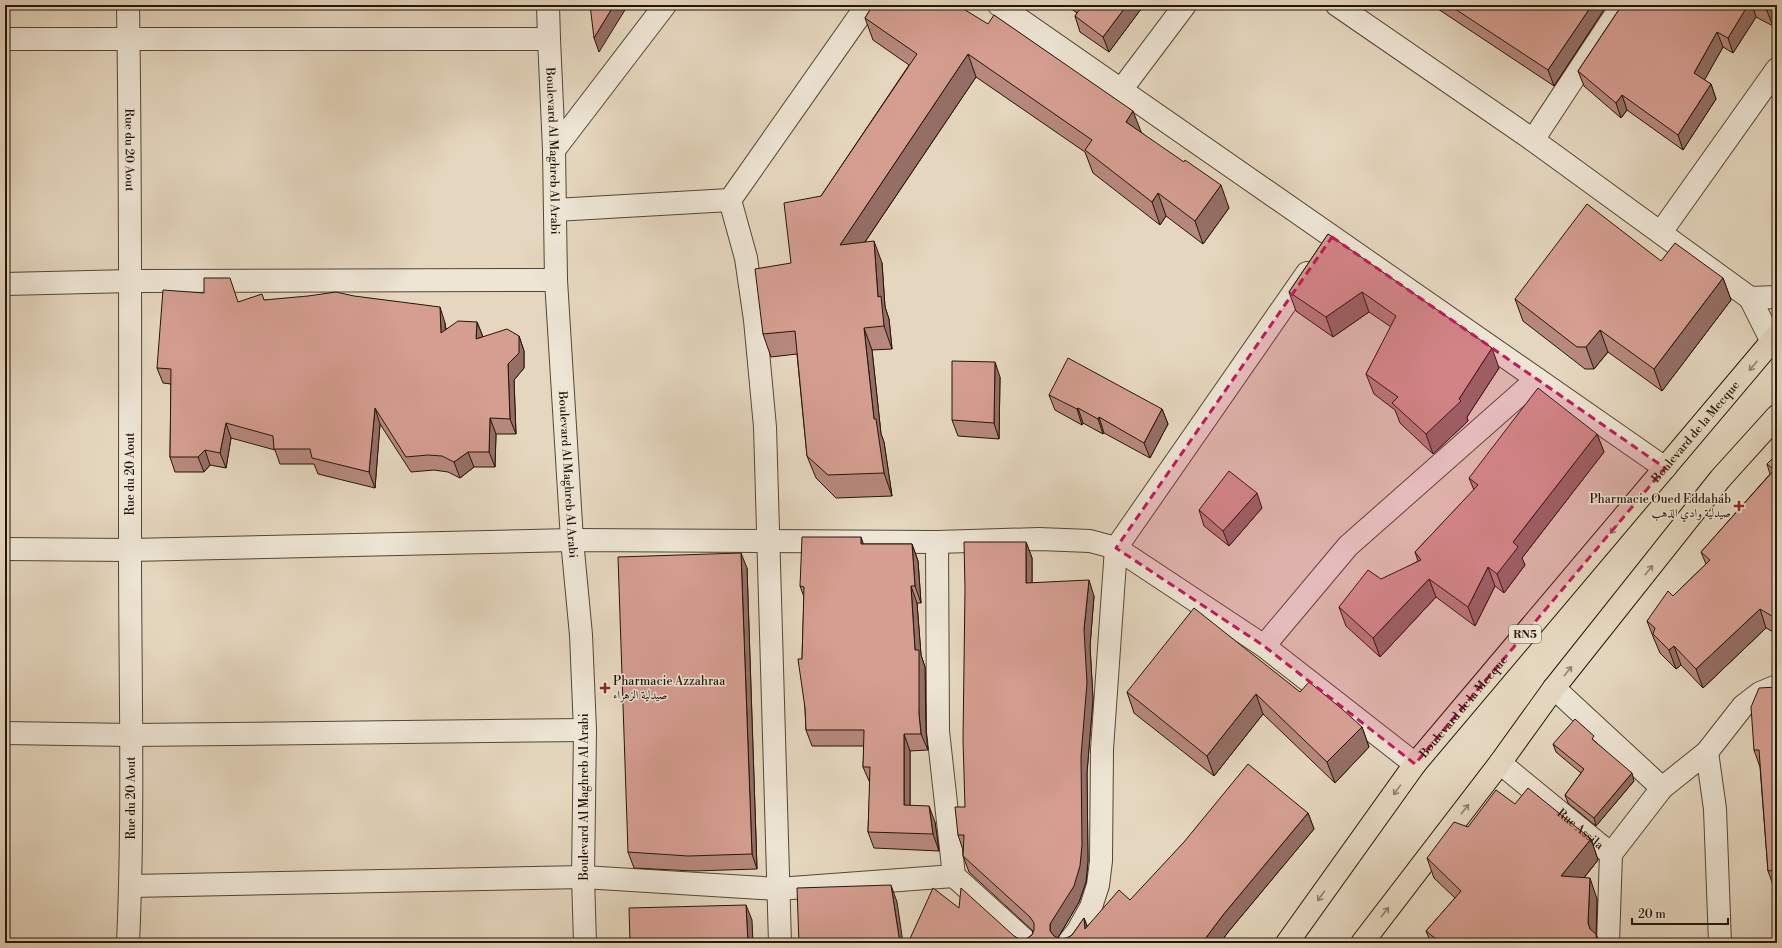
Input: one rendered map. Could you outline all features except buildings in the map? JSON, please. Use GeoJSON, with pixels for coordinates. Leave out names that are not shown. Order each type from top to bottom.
{"type":"FeatureCollection","features":[{"type":"Feature","properties":{"kind":"main road","name":"Boulevard de la Mecque"},"geometry":{"type":"LineString","coordinates":[[1287,943],[1415,764],[1665,468],[1776,341]]}},
{"type":"Feature","properties":{"kind":"main road"},"geometry":{"type":"LineString","coordinates":[[1362,943],[1500,763],[1554,688],[1720,479],[1777,416]]}},
{"type":"Feature","properties":{"kind":"street","name":"Rue du 20 Aout"},"geometry":{"type":"LineString","coordinates":[[128,5],[131,282],[130,550],[132,736],[131,886],[128,943]]}},
{"type":"Feature","properties":{"kind":"street","name":"Boulevard Al Maghreb Al Arabi"},"geometry":{"type":"LineString","coordinates":[[548,5],[548,40],[554,150],[556,280],[572,540],[581,635],[585,730],[583,877],[585,943]]}},
{"type":"Feature","properties":{"kind":"street"},"geometry":{"type":"LineString","coordinates":[[554,150],[665,5]]}},
{"type":"Feature","properties":{"kind":"street"},"geometry":{"type":"LineString","coordinates":[[730,200],[866,5]]}},
{"type":"Feature","properties":{"kind":"street"},"geometry":{"type":"LineString","coordinates":[[999,5],[1665,468]]}},
{"type":"Feature","properties":{"kind":"street"},"geometry":{"type":"LineString","coordinates":[[1121,90],[1185,5]]}},
{"type":"Feature","properties":{"kind":"street"},"geometry":{"type":"LineString","coordinates":[[1337,5],[1533,140],[1662,232],[1750,298],[1776,341]]}},
{"type":"Feature","properties":{"kind":"street"},"geometry":{"type":"LineString","coordinates":[[1533,140],[1622,5]]}},
{"type":"Feature","properties":{"kind":"street"},"geometry":{"type":"LineString","coordinates":[[5,39],[548,40]]}},
{"type":"Feature","properties":{"kind":"street"},"geometry":{"type":"LineString","coordinates":[[1662,232],[1777,69]]}},
{"type":"Feature","properties":{"kind":"street"},"geometry":{"type":"LineString","coordinates":[[555,210],[730,200]]}},
{"type":"Feature","properties":{"kind":"street"},"geometry":{"type":"LineString","coordinates":[[730,200],[746,258],[755,320],[765,427],[780,943]]}},
{"type":"Feature","properties":{"kind":"street"},"geometry":{"type":"LineString","coordinates":[[1068,943],[1077,932],[1091,907],[1098,885],[1101,862],[1102,749],[1116,548],[1332,237]]}},
{"type":"Feature","properties":{"kind":"street"},"geometry":{"type":"LineString","coordinates":[[5,284],[556,280]]}},
{"type":"Feature","properties":{"kind":"street"},"geometry":{"type":"LineString","coordinates":[[1750,298],[1777,297]]}},
{"type":"Feature","properties":{"kind":"street"},"geometry":{"type":"LineString","coordinates":[[1264,646],[1348,546],[1537,379]]}},
{"type":"Feature","properties":{"kind":"street"},"geometry":{"type":"LineString","coordinates":[[5,549],[130,550],[572,540],[937,542],[1070,539],[1090,541],[1116,548],[1264,646],[1415,764]]}},
{"type":"Feature","properties":{"kind":"street"},"geometry":{"type":"LineString","coordinates":[[937,542],[938,731],[954,876],[1028,943]]}},
{"type":"Feature","properties":{"kind":"street"},"geometry":{"type":"LineString","coordinates":[[1611,854],[1662,788],[1707,752],[1743,706],[1760,693],[1777,686]]}},
{"type":"Feature","properties":{"kind":"street"},"geometry":{"type":"LineString","coordinates":[[1554,688],[1662,788]]}},
{"type":"Feature","properties":{"kind":"street"},"geometry":{"type":"LineString","coordinates":[[5,733],[132,736],[585,730]]}},
{"type":"Feature","properties":{"kind":"street"},"geometry":{"type":"LineString","coordinates":[[1707,752],[1715,809],[1720,943]]}},
{"type":"Feature","properties":{"kind":"street","name":"Rue Assila"},"geometry":{"type":"LineString","coordinates":[[1500,763],[1611,854],[1608,943]]}},
{"type":"Feature","properties":{"kind":"street"},"geometry":{"type":"LineString","coordinates":[[131,886],[583,877],[778,889],[954,876]]}},
{"type":"Feature","properties":{"kind":"highlighted area"},"geometry":{"type":"Polygon","coordinates":[[[1332,237],[1665,468],[1415,764],[1264,646],[1116,548],[1332,237]]]}},
{"type":"Feature","properties":{"kind":"place","name":"Pharmacie Oued Eddahab صيدلية وادي الذهب"},"geometry":{"type":"Point","coordinates":[1739,506]}},
{"type":"Feature","properties":{"kind":"place","name":"Pharmacie Azzahraa صيدلية الزهراء"},"geometry":{"type":"Point","coordinates":[605,688]}}]}
